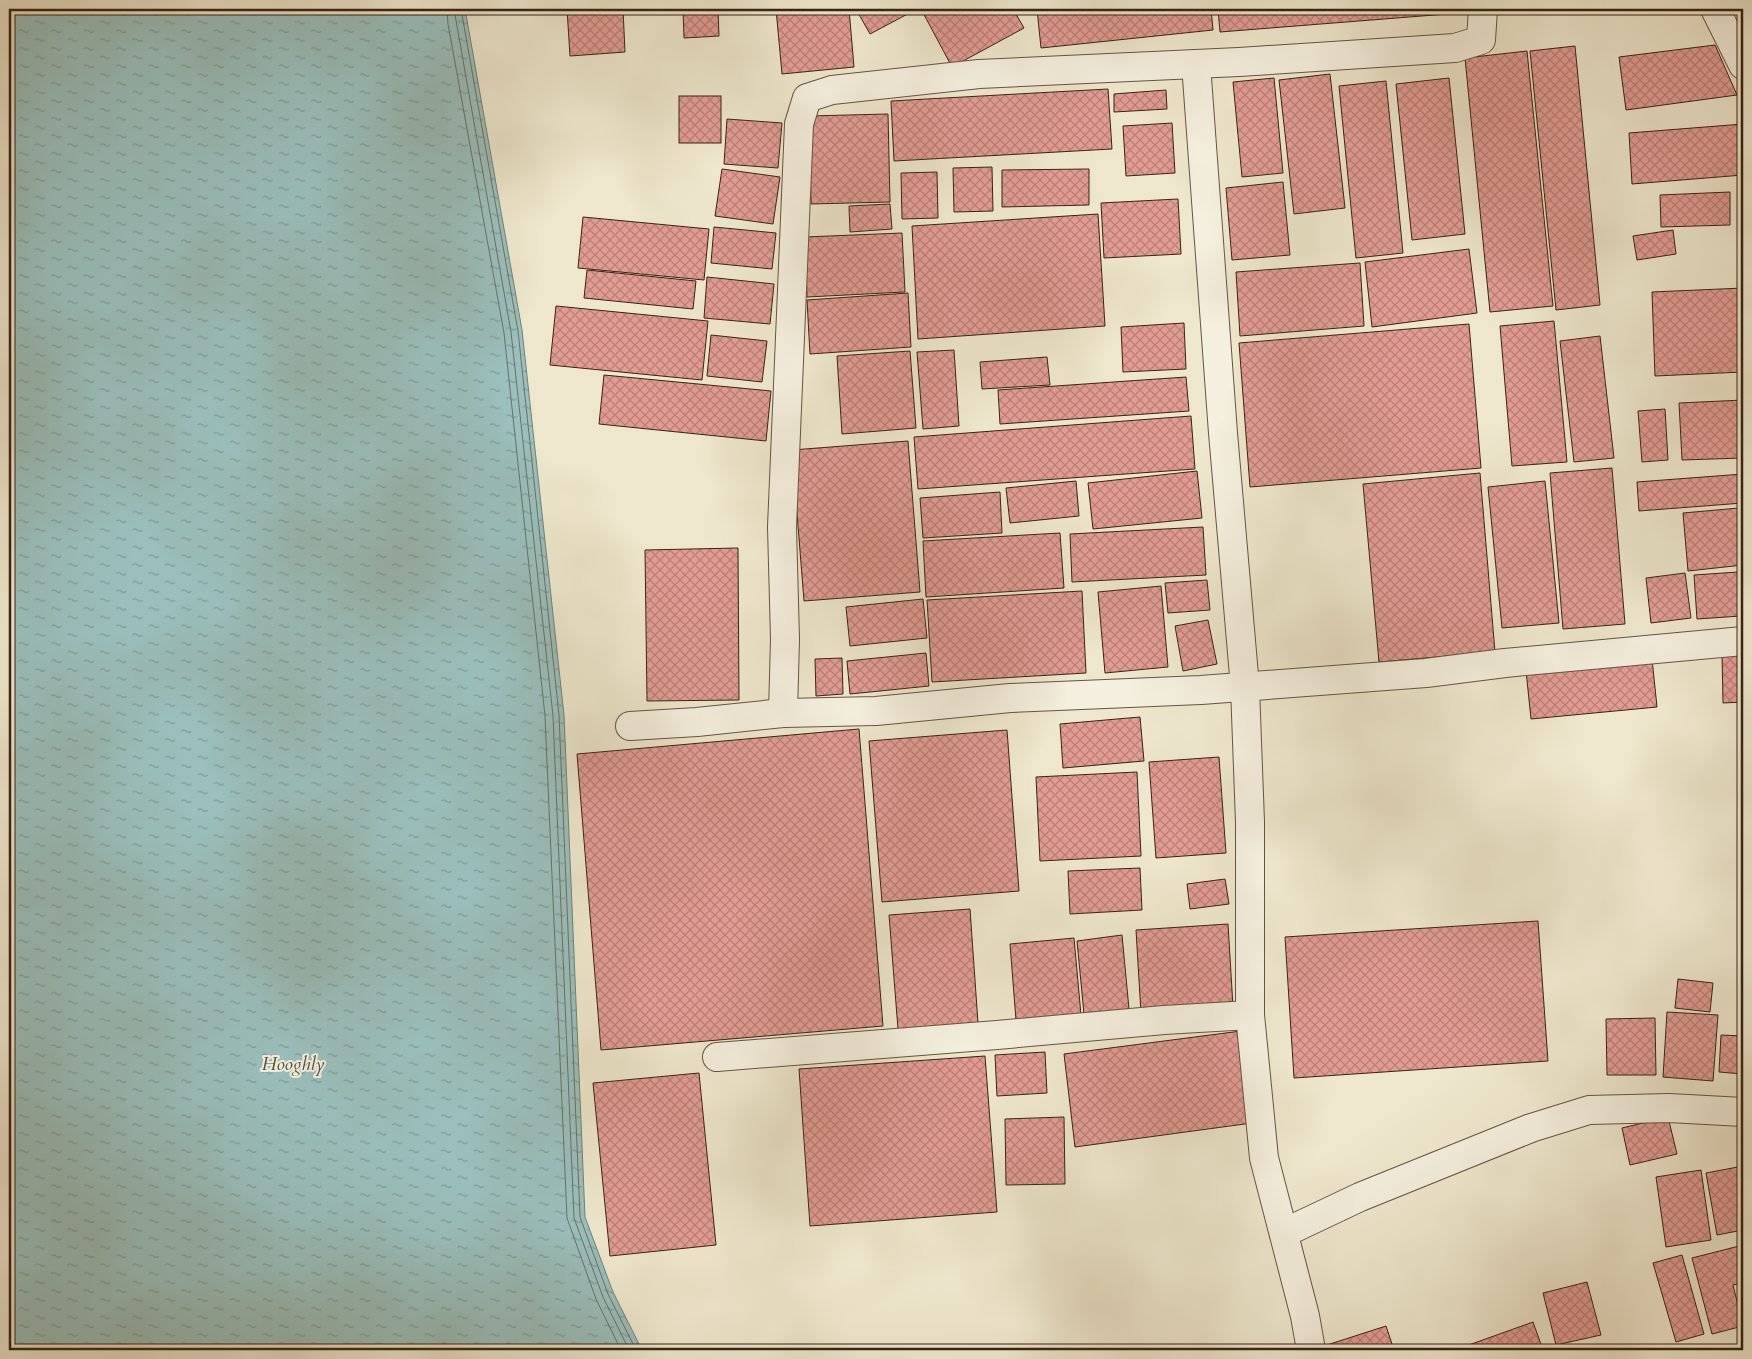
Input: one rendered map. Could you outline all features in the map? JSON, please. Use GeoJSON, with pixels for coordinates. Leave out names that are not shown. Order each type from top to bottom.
{"type":"FeatureCollection","features":[{"type":"Feature","properties":{"kind":"street"},"geometry":{"type":"LineString","coordinates":[[783,713],[785,639],[782,527],[799,124],[807,98],[832,90],[979,74],[1196,64],[1455,48],[1481,40],[1483,9]]}},
{"type":"Feature","properties":{"kind":"street"},"geometry":{"type":"LineString","coordinates":[[1715,9],[1743,65]]}},
{"type":"Feature","properties":{"kind":"street"},"geometry":{"type":"LineString","coordinates":[[1196,64],[1223,433],[1245,687],[1250,822],[1250,1015],[1264,1158],[1305,1316],[1311,1350]]}},
{"type":"Feature","properties":{"kind":"street"},"geometry":{"type":"LineString","coordinates":[[630,726],[697,722],[783,713],[876,711],[1010,698],[1245,687],[1426,673],[1505,663],[1743,641]]}},
{"type":"Feature","properties":{"kind":"street"},"geometry":{"type":"LineString","coordinates":[[717,1057],[1164,1020],[1250,1015]]}},
{"type":"Feature","properties":{"kind":"street"},"geometry":{"type":"LineString","coordinates":[[1284,1234],[1360,1197],[1531,1128],[1589,1110],[1669,1108],[1743,1112]]}},
{"type":"Feature","properties":{"kind":"water","name":"Hooghly"},"geometry":{"type":"Polygon","coordinates":[[[9,9],[465,9],[522,330],[564,715],[585,1217],[613,1292],[642,1350],[9,1350],[9,9]]]}},
{"type":"Feature","properties":{"kind":"building"},"geometry":{"type":"Polygon","coordinates":[[[567,9],[623,9],[625,52],[570,56],[567,9]]]}},
{"type":"Feature","properties":{"kind":"building"},"geometry":{"type":"Polygon","coordinates":[[[683,9],[718,9],[719,36],[684,38],[683,9]]]}},
{"type":"Feature","properties":{"kind":"building"},"geometry":{"type":"Polygon","coordinates":[[[776,9],[849,9],[854,67],[782,74],[776,9]]]}},
{"type":"Feature","properties":{"kind":"building"},"geometry":{"type":"Polygon","coordinates":[[[856,9],[917,9],[870,34],[856,9]]]}},
{"type":"Feature","properties":{"kind":"building"},"geometry":{"type":"Polygon","coordinates":[[[921,9],[1013,9],[1024,28],[952,67],[921,9]]]}},
{"type":"Feature","properties":{"kind":"building"},"geometry":{"type":"Polygon","coordinates":[[[1037,9],[1211,9],[1213,30],[1041,48],[1037,9]]]}},
{"type":"Feature","properties":{"kind":"building"},"geometry":{"type":"Polygon","coordinates":[[[1218,9],[1446,9],[1447,14],[1220,32],[1218,9]]]}},
{"type":"Feature","properties":{"kind":"building"},"geometry":{"type":"Polygon","coordinates":[[[1715,45],[1737,95],[1626,110],[1619,57],[1715,45]]]}},
{"type":"Feature","properties":{"kind":"building"},"geometry":{"type":"Polygon","coordinates":[[[1575,46],[1600,305],[1556,310],[1530,51],[1575,46]]]}},
{"type":"Feature","properties":{"kind":"building"},"geometry":{"type":"Polygon","coordinates":[[[1527,51],[1553,306],[1490,312],[1465,58],[1527,51]]]}},
{"type":"Feature","properties":{"kind":"building"},"geometry":{"type":"Polygon","coordinates":[[[1330,74],[1345,208],[1294,214],[1279,80],[1330,74]]]}},
{"type":"Feature","properties":{"kind":"building"},"geometry":{"type":"Polygon","coordinates":[[[1274,78],[1283,173],[1242,177],[1233,82],[1274,78]]]}},
{"type":"Feature","properties":{"kind":"building"},"geometry":{"type":"Polygon","coordinates":[[[1449,78],[1465,234],[1412,240],[1396,84],[1449,78]]]}},
{"type":"Feature","properties":{"kind":"building"},"geometry":{"type":"Polygon","coordinates":[[[1386,81],[1403,253],[1356,258],[1339,86],[1386,81]]]}},
{"type":"Feature","properties":{"kind":"building"},"geometry":{"type":"Polygon","coordinates":[[[1108,89],[1112,149],[894,161],[891,101],[1108,89]]]}},
{"type":"Feature","properties":{"kind":"building"},"geometry":{"type":"Polygon","coordinates":[[[1166,90],[1167,109],[1114,112],[1114,94],[1166,90]]]}},
{"type":"Feature","properties":{"kind":"building"},"geometry":{"type":"Polygon","coordinates":[[[679,96],[721,96],[721,143],[679,143],[679,96]]]}},
{"type":"Feature","properties":{"kind":"building"},"geometry":{"type":"Polygon","coordinates":[[[888,114],[890,202],[811,204],[809,116],[888,114]]]}},
{"type":"Feature","properties":{"kind":"building"},"geometry":{"type":"Polygon","coordinates":[[[727,119],[782,123],[778,168],[724,164],[727,119]]]}},
{"type":"Feature","properties":{"kind":"building"},"geometry":{"type":"Polygon","coordinates":[[[1172,123],[1175,173],[1126,176],[1123,126],[1172,123]]]}},
{"type":"Feature","properties":{"kind":"building"},"geometry":{"type":"Polygon","coordinates":[[[1743,124],[1743,175],[1632,184],[1629,133],[1743,124]]]}},
{"type":"Feature","properties":{"kind":"building"},"geometry":{"type":"Polygon","coordinates":[[[992,167],[993,211],[954,212],[953,168],[992,167]]]}},
{"type":"Feature","properties":{"kind":"building"},"geometry":{"type":"Polygon","coordinates":[[[722,169],[780,177],[773,224],[715,216],[722,169]]]}},
{"type":"Feature","properties":{"kind":"building"},"geometry":{"type":"Polygon","coordinates":[[[1089,169],[1089,205],[1002,207],[1002,170],[1089,169]]]}},
{"type":"Feature","properties":{"kind":"building"},"geometry":{"type":"Polygon","coordinates":[[[937,172],[938,218],[902,219],[901,173],[937,172]]]}},
{"type":"Feature","properties":{"kind":"building"},"geometry":{"type":"Polygon","coordinates":[[[1283,182],[1290,255],[1232,260],[1226,188],[1283,182]]]}},
{"type":"Feature","properties":{"kind":"building"},"geometry":{"type":"Polygon","coordinates":[[[1730,192],[1730,225],[1661,227],[1660,195],[1730,192]]]}},
{"type":"Feature","properties":{"kind":"building"},"geometry":{"type":"Polygon","coordinates":[[[1178,199],[1181,254],[1104,258],[1101,203],[1178,199]]]}},
{"type":"Feature","properties":{"kind":"building"},"geometry":{"type":"Polygon","coordinates":[[[890,204],[892,229],[850,232],[849,206],[890,204]]]}},
{"type":"Feature","properties":{"kind":"building"},"geometry":{"type":"Polygon","coordinates":[[[1098,214],[1105,326],[918,339],[912,226],[1098,214]]]}},
{"type":"Feature","properties":{"kind":"building"},"geometry":{"type":"Polygon","coordinates":[[[583,217],[709,229],[704,280],[578,268],[583,217]]]}},
{"type":"Feature","properties":{"kind":"building"},"geometry":{"type":"Polygon","coordinates":[[[714,227],[776,233],[772,269],[711,263],[714,227]]]}},
{"type":"Feature","properties":{"kind":"building"},"geometry":{"type":"Polygon","coordinates":[[[1673,230],[1676,254],[1637,260],[1633,236],[1673,230]]]}},
{"type":"Feature","properties":{"kind":"building"},"geometry":{"type":"Polygon","coordinates":[[[902,233],[905,292],[807,297],[805,237],[902,233]]]}},
{"type":"Feature","properties":{"kind":"building"},"geometry":{"type":"Polygon","coordinates":[[[1469,249],[1477,313],[1372,327],[1365,262],[1469,249]]]}},
{"type":"Feature","properties":{"kind":"building"},"geometry":{"type":"Polygon","coordinates":[[[1360,263],[1364,326],[1240,336],[1236,272],[1360,263]]]}},
{"type":"Feature","properties":{"kind":"building"},"geometry":{"type":"Polygon","coordinates":[[[587,270],[696,281],[693,309],[584,298],[587,270]]]}},
{"type":"Feature","properties":{"kind":"building"},"geometry":{"type":"Polygon","coordinates":[[[707,277],[774,284],[770,324],[704,318],[707,277]]]}},
{"type":"Feature","properties":{"kind":"building"},"geometry":{"type":"Polygon","coordinates":[[[1743,288],[1743,372],[1655,376],[1652,292],[1743,288]]]}},
{"type":"Feature","properties":{"kind":"building"},"geometry":{"type":"Polygon","coordinates":[[[908,293],[911,347],[810,354],[807,300],[908,293]]]}},
{"type":"Feature","properties":{"kind":"building"},"geometry":{"type":"Polygon","coordinates":[[[556,306],[708,321],[702,380],[550,365],[556,306]]]}},
{"type":"Feature","properties":{"kind":"building"},"geometry":{"type":"Polygon","coordinates":[[[1554,321],[1567,462],[1512,466],[1500,326],[1554,321]]]}},
{"type":"Feature","properties":{"kind":"building"},"geometry":{"type":"Polygon","coordinates":[[[1184,323],[1186,369],[1123,372],[1121,327],[1184,323]]]}},
{"type":"Feature","properties":{"kind":"building"},"geometry":{"type":"Polygon","coordinates":[[[1469,324],[1481,468],[1250,487],[1239,343],[1469,324]]]}},
{"type":"Feature","properties":{"kind":"building"},"geometry":{"type":"Polygon","coordinates":[[[711,335],[767,341],[762,382],[707,376],[711,335]]]}},
{"type":"Feature","properties":{"kind":"building"},"geometry":{"type":"Polygon","coordinates":[[[1600,336],[1614,458],[1574,462],[1560,341],[1600,336]]]}},
{"type":"Feature","properties":{"kind":"building"},"geometry":{"type":"Polygon","coordinates":[[[954,350],[959,426],[923,429],[917,352],[954,350]]]}},
{"type":"Feature","properties":{"kind":"building"},"geometry":{"type":"Polygon","coordinates":[[[910,351],[916,428],[842,434],[837,356],[910,351]]]}},
{"type":"Feature","properties":{"kind":"building"},"geometry":{"type":"Polygon","coordinates":[[[1047,357],[1050,385],[982,389],[980,362],[1047,357]]]}},
{"type":"Feature","properties":{"kind":"building"},"geometry":{"type":"Polygon","coordinates":[[[604,375],[771,391],[766,441],[599,424],[604,375]]]}},
{"type":"Feature","properties":{"kind":"building"},"geometry":{"type":"Polygon","coordinates":[[[1186,377],[1189,411],[1000,424],[998,390],[1186,377]]]}},
{"type":"Feature","properties":{"kind":"building"},"geometry":{"type":"Polygon","coordinates":[[[1743,400],[1743,458],[1682,460],[1679,403],[1743,400]]]}},
{"type":"Feature","properties":{"kind":"building"},"geometry":{"type":"Polygon","coordinates":[[[1665,409],[1668,460],[1642,462],[1638,411],[1665,409]]]}},
{"type":"Feature","properties":{"kind":"building"},"geometry":{"type":"Polygon","coordinates":[[[1191,416],[1195,469],[918,489],[914,437],[1191,416]]]}},
{"type":"Feature","properties":{"kind":"building"},"geometry":{"type":"Polygon","coordinates":[[[908,441],[920,592],[804,601],[792,450],[908,441]]]}},
{"type":"Feature","properties":{"kind":"building"},"geometry":{"type":"Polygon","coordinates":[[[1612,468],[1625,624],[1563,629],[1550,473],[1612,468]]]}},
{"type":"Feature","properties":{"kind":"building"},"geometry":{"type":"Polygon","coordinates":[[[1197,471],[1202,518],[1093,529],[1088,483],[1197,471]]]}},
{"type":"Feature","properties":{"kind":"building"},"geometry":{"type":"Polygon","coordinates":[[[1480,473],[1495,652],[1379,662],[1363,484],[1480,473]]]}},
{"type":"Feature","properties":{"kind":"building"},"geometry":{"type":"Polygon","coordinates":[[[1743,474],[1743,503],[1639,511],[1637,482],[1743,474]]]}},
{"type":"Feature","properties":{"kind":"building"},"geometry":{"type":"Polygon","coordinates":[[[1076,481],[1079,516],[1010,523],[1006,488],[1076,481]]]}},
{"type":"Feature","properties":{"kind":"building"},"geometry":{"type":"Polygon","coordinates":[[[1545,481],[1559,623],[1502,628],[1488,487],[1545,481]]]}},
{"type":"Feature","properties":{"kind":"building"},"geometry":{"type":"Polygon","coordinates":[[[1000,492],[1002,533],[923,538],[920,498],[1000,492]]]}},
{"type":"Feature","properties":{"kind":"building"},"geometry":{"type":"Polygon","coordinates":[[[1739,508],[1743,565],[1688,571],[1683,513],[1739,508]]]}},
{"type":"Feature","properties":{"kind":"building"},"geometry":{"type":"Polygon","coordinates":[[[1203,527],[1206,575],[1072,582],[1070,534],[1203,527]]]}},
{"type":"Feature","properties":{"kind":"building"},"geometry":{"type":"Polygon","coordinates":[[[1060,533],[1064,588],[926,597],[923,541],[1060,533]]]}},
{"type":"Feature","properties":{"kind":"building"},"geometry":{"type":"Polygon","coordinates":[[[738,548],[739,700],[647,701],[645,550],[738,548]]]}},
{"type":"Feature","properties":{"kind":"building"},"geometry":{"type":"Polygon","coordinates":[[[1738,572],[1741,616],[1697,619],[1694,575],[1738,572]]]}},
{"type":"Feature","properties":{"kind":"building"},"geometry":{"type":"Polygon","coordinates":[[[1685,573],[1691,618],[1651,623],[1646,578],[1685,573]]]}},
{"type":"Feature","properties":{"kind":"building"},"geometry":{"type":"Polygon","coordinates":[[[1207,580],[1210,610],[1168,613],[1165,583],[1207,580]]]}},
{"type":"Feature","properties":{"kind":"building"},"geometry":{"type":"Polygon","coordinates":[[[1161,586],[1168,667],[1105,673],[1098,592],[1161,586]]]}},
{"type":"Feature","properties":{"kind":"building"},"geometry":{"type":"Polygon","coordinates":[[[1082,591],[1086,673],[932,682],[927,600],[1082,591]]]}},
{"type":"Feature","properties":{"kind":"building"},"geometry":{"type":"Polygon","coordinates":[[[923,599],[927,638],[850,646],[846,607],[923,599]]]}},
{"type":"Feature","properties":{"kind":"building"},"geometry":{"type":"Polygon","coordinates":[[[1208,620],[1217,664],[1183,671],[1175,626],[1208,620]]]}},
{"type":"Feature","properties":{"kind":"building"},"geometry":{"type":"Polygon","coordinates":[[[1651,649],[1657,707],[1531,719],[1525,661],[1651,649]]]}},
{"type":"Feature","properties":{"kind":"building"},"geometry":{"type":"Polygon","coordinates":[[[926,653],[929,686],[850,694],[847,661],[926,653]]]}},
{"type":"Feature","properties":{"kind":"building"},"geometry":{"type":"Polygon","coordinates":[[[1722,654],[1743,654],[1743,702],[1723,703],[1722,654]]]}},
{"type":"Feature","properties":{"kind":"building"},"geometry":{"type":"Polygon","coordinates":[[[842,658],[843,694],[816,696],[815,659],[842,658]]]}},
{"type":"Feature","properties":{"kind":"building"},"geometry":{"type":"Polygon","coordinates":[[[1140,717],[1144,761],[1063,768],[1060,724],[1140,717]]]}},
{"type":"Feature","properties":{"kind":"building"},"geometry":{"type":"Polygon","coordinates":[[[859,729],[883,1026],[601,1050],[577,754],[859,729]]]}},
{"type":"Feature","properties":{"kind":"building"},"geometry":{"type":"Polygon","coordinates":[[[1007,730],[1019,891],[882,902],[869,741],[1007,730]]]}},
{"type":"Feature","properties":{"kind":"building"},"geometry":{"type":"Polygon","coordinates":[[[1219,757],[1226,853],[1156,858],[1149,762],[1219,757]]]}},
{"type":"Feature","properties":{"kind":"building"},"geometry":{"type":"Polygon","coordinates":[[[1137,772],[1141,856],[1040,861],[1036,777],[1137,772]]]}},
{"type":"Feature","properties":{"kind":"building"},"geometry":{"type":"Polygon","coordinates":[[[1140,868],[1142,910],[1070,914],[1068,871],[1140,868]]]}},
{"type":"Feature","properties":{"kind":"building"},"geometry":{"type":"Polygon","coordinates":[[[1225,879],[1229,904],[1190,909],[1187,884],[1225,879]]]}},
{"type":"Feature","properties":{"kind":"building"},"geometry":{"type":"Polygon","coordinates":[[[970,909],[978,1023],[898,1029],[889,915],[970,909]]]}},
{"type":"Feature","properties":{"kind":"building"},"geometry":{"type":"Polygon","coordinates":[[[1538,921],[1548,1061],[1294,1078],[1285,937],[1538,921]]]}},
{"type":"Feature","properties":{"kind":"building"},"geometry":{"type":"Polygon","coordinates":[[[1228,924],[1233,1007],[1141,1013],[1136,930],[1228,924]]]}},
{"type":"Feature","properties":{"kind":"building"},"geometry":{"type":"Polygon","coordinates":[[[1122,935],[1129,1009],[1084,1014],[1077,941],[1122,935]]]}},
{"type":"Feature","properties":{"kind":"building"},"geometry":{"type":"Polygon","coordinates":[[[1074,938],[1081,1015],[1016,1020],[1010,944],[1074,938]]]}},
{"type":"Feature","properties":{"kind":"building"},"geometry":{"type":"Polygon","coordinates":[[[1678,979],[1713,983],[1710,1012],[1675,1008],[1678,979]]]}},
{"type":"Feature","properties":{"kind":"building"},"geometry":{"type":"Polygon","coordinates":[[[1667,1012],[1718,1015],[1713,1081],[1663,1077],[1667,1012]]]}},
{"type":"Feature","properties":{"kind":"building"},"geometry":{"type":"Polygon","coordinates":[[[1655,1018],[1656,1075],[1607,1075],[1606,1019],[1655,1018]]]}},
{"type":"Feature","properties":{"kind":"building"},"geometry":{"type":"Polygon","coordinates":[[[1241,1031],[1252,1123],[1075,1147],[1064,1054],[1241,1031]]]}},
{"type":"Feature","properties":{"kind":"building"},"geometry":{"type":"Polygon","coordinates":[[[1721,1035],[1743,1036],[1743,1074],[1719,1072],[1721,1035]]]}},
{"type":"Feature","properties":{"kind":"building"},"geometry":{"type":"Polygon","coordinates":[[[1045,1052],[1047,1093],[997,1096],[995,1055],[1045,1052]]]}},
{"type":"Feature","properties":{"kind":"building"},"geometry":{"type":"Polygon","coordinates":[[[985,1056],[997,1212],[810,1226],[799,1069],[985,1056]]]}},
{"type":"Feature","properties":{"kind":"building"},"geometry":{"type":"Polygon","coordinates":[[[699,1073],[716,1245],[610,1256],[593,1083],[699,1073]]]}},
{"type":"Feature","properties":{"kind":"building"},"geometry":{"type":"Polygon","coordinates":[[[1064,1117],[1065,1184],[1006,1185],[1005,1119],[1064,1117]]]}},
{"type":"Feature","properties":{"kind":"building"},"geometry":{"type":"Polygon","coordinates":[[[1668,1117],[1677,1154],[1630,1165],[1622,1128],[1668,1117]]]}},
{"type":"Feature","properties":{"kind":"building"},"geometry":{"type":"Polygon","coordinates":[[[1743,1166],[1743,1230],[1717,1235],[1706,1173],[1743,1166]]]}},
{"type":"Feature","properties":{"kind":"building"},"geometry":{"type":"Polygon","coordinates":[[[1701,1170],[1711,1240],[1666,1247],[1656,1177],[1701,1170]]]}},
{"type":"Feature","properties":{"kind":"building"},"geometry":{"type":"Polygon","coordinates":[[[1743,1245],[1743,1283],[1733,1285],[1743,1326],[1712,1334],[1692,1258],[1743,1245]]]}},
{"type":"Feature","properties":{"kind":"building"},"geometry":{"type":"Polygon","coordinates":[[[1682,1255],[1704,1334],[1676,1342],[1653,1263],[1682,1255]]]}},
{"type":"Feature","properties":{"kind":"building"},"geometry":{"type":"Polygon","coordinates":[[[1587,1282],[1601,1335],[1556,1345],[1543,1293],[1587,1282]]]}},
{"type":"Feature","properties":{"kind":"building"},"geometry":{"type":"Polygon","coordinates":[[[1533,1322],[1543,1350],[1468,1350],[1466,1346],[1533,1322]]]}},
{"type":"Feature","properties":{"kind":"building"},"geometry":{"type":"Polygon","coordinates":[[[1386,1326],[1394,1350],[1328,1350],[1327,1345],[1386,1326]]]}}]}
